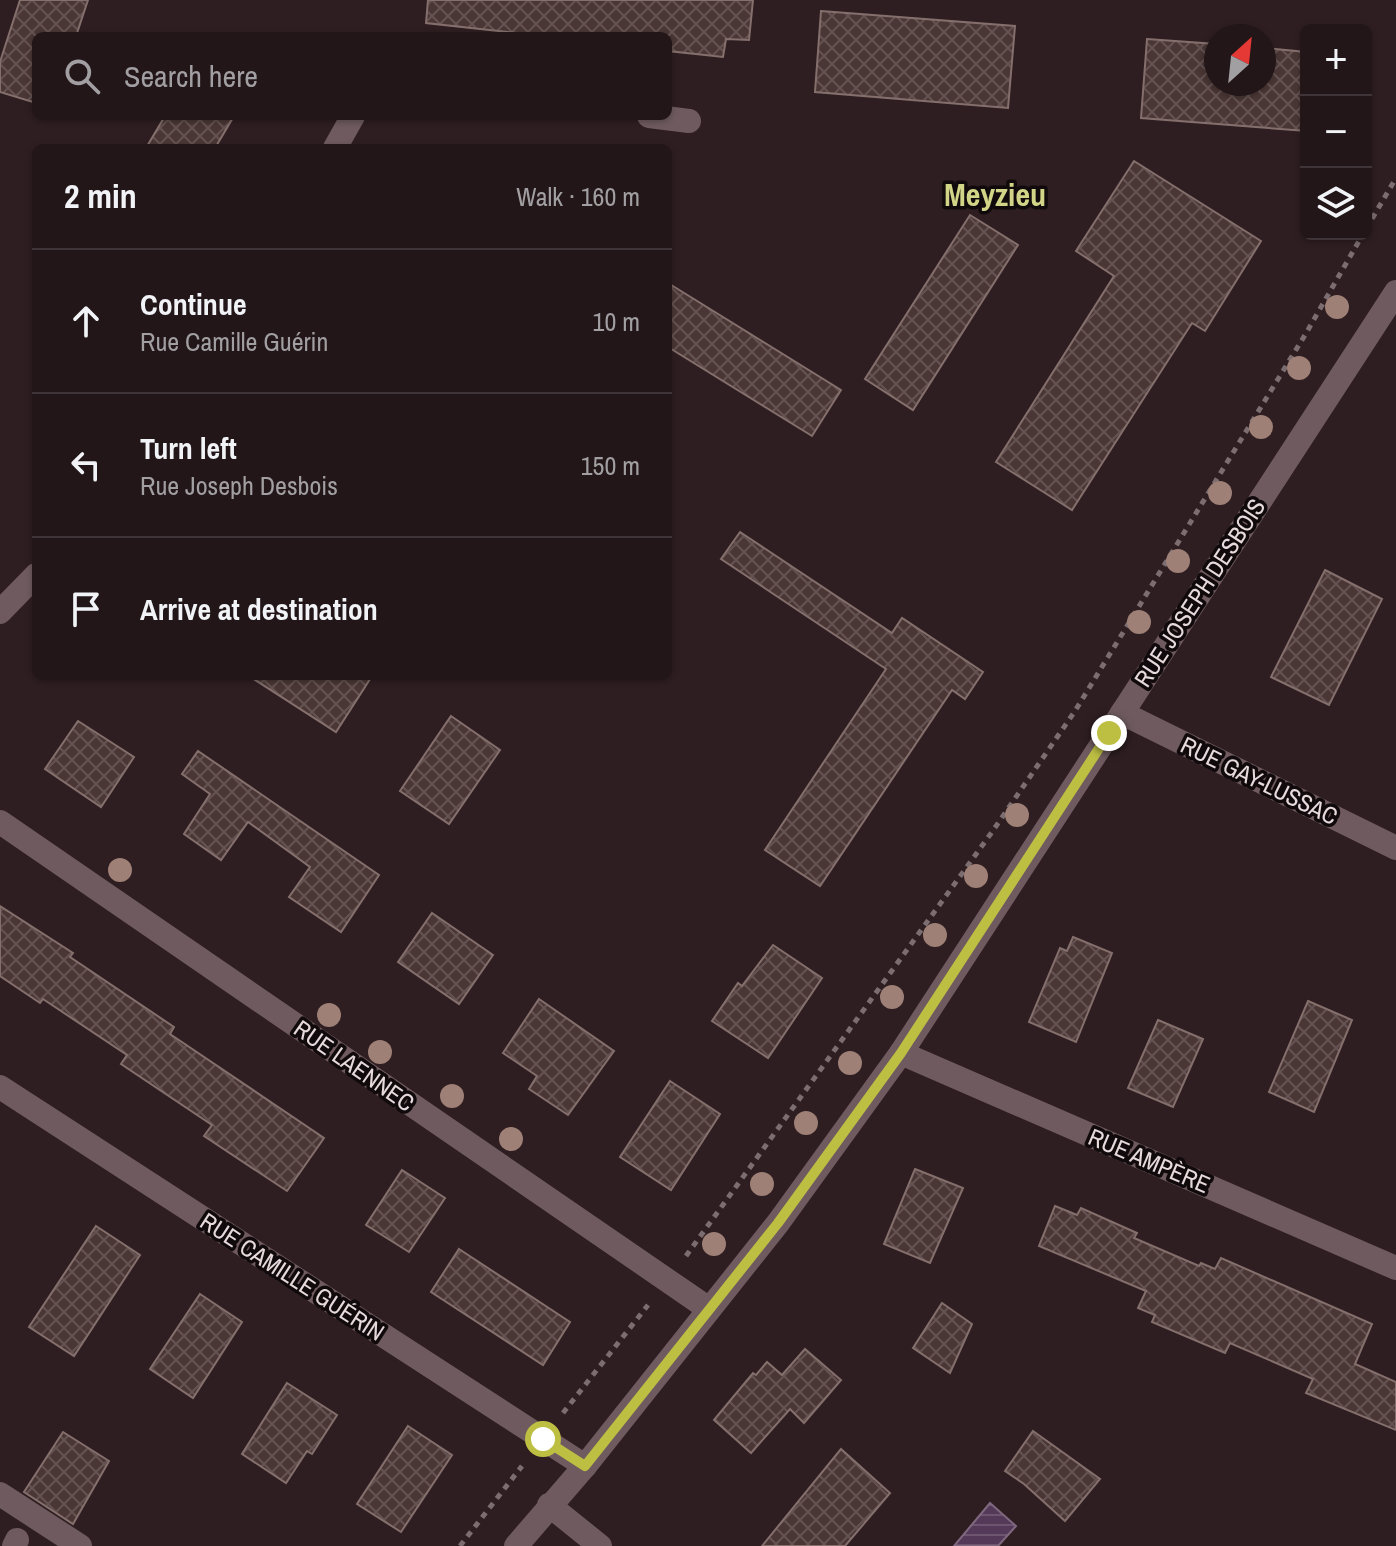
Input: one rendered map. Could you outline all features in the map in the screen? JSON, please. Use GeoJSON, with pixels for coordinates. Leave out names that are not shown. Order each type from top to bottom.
{"type":"FeatureCollection","features":[{"type":"Feature","properties":{"kind":"street"},"geometry":{"type":"LineString","coordinates":[[672,119],[689,121]]}},
{"type":"Feature","properties":{"kind":"street"},"geometry":{"type":"LineString","coordinates":[[337,144],[351,120]]}},
{"type":"Feature","properties":{"kind":"street","name":"RUE JOSEPH DESBOIS"},"geometry":{"type":"LineString","coordinates":[[516,1546],[585,1466],[778,1223],[901,1053],[1122,713],[1388,322],[1396,292]]}},
{"type":"Feature","properties":{"kind":"street"},"geometry":{"type":"LineString","coordinates":[[0,612],[32,579]]}},
{"type":"Feature","properties":{"kind":"street","name":"RUE GAY-LUSSAC"},"geometry":{"type":"LineString","coordinates":[[1122,713],[1396,848]]}},
{"type":"Feature","properties":{"kind":"street","name":"RUE LAENNEC"},"geometry":{"type":"LineString","coordinates":[[0,822],[709,1309]]}},
{"type":"Feature","properties":{"kind":"street","name":"RUE AMPÈRE"},"geometry":{"type":"LineString","coordinates":[[901,1053],[1396,1268]]}},
{"type":"Feature","properties":{"kind":"street","name":"RUE CAMILLE GUÉRIN"},"geometry":{"type":"LineString","coordinates":[[0,1087],[585,1466]]}},
{"type":"Feature","properties":{"kind":"street"},"geometry":{"type":"LineString","coordinates":[[0,1494],[80,1546]]}},
{"type":"Feature","properties":{"kind":"street"},"geometry":{"type":"LineString","coordinates":[[549,1505],[600,1546]]}},
{"type":"Feature","properties":{"kind":"path"},"geometry":{"type":"LineString","coordinates":[[1372,220],[1396,178]]}},
{"type":"Feature","properties":{"kind":"path"},"geometry":{"type":"LineString","coordinates":[[460,1546],[667,1281],[940,906],[1075,711],[1360,240]]}},
{"type":"Feature","properties":{"kind":"shaded area"},"geometry":{"type":"Polygon","coordinates":[[[990,1503],[1016,1526],[998,1546],[954,1546],[990,1503]]]}},
{"type":"Feature","properties":{"kind":"building"},"geometry":{"type":"Polygon","coordinates":[[[20,0],[88,0],[77,32],[32,32],[32,102],[0,92],[0,62],[20,0]]]}},
{"type":"Feature","properties":{"kind":"building"},"geometry":{"type":"Polygon","coordinates":[[[428,0],[753,0],[749,40],[726,39],[723,57],[672,51],[672,32],[508,32],[426,23],[428,0]]]}},
{"type":"Feature","properties":{"kind":"building"},"geometry":{"type":"Polygon","coordinates":[[[821,11],[1015,26],[1008,108],[815,92],[821,11]]]}},
{"type":"Feature","properties":{"kind":"building"},"geometry":{"type":"Polygon","coordinates":[[[1147,39],[1204,43],[1204,96],[1276,96],[1276,49],[1300,51],[1300,131],[1141,118],[1147,39]]]}},
{"type":"Feature","properties":{"kind":"building"},"geometry":{"type":"Polygon","coordinates":[[[163,120],[232,120],[217,144],[148,144],[163,120]]]}},
{"type":"Feature","properties":{"kind":"building"},"geometry":{"type":"Polygon","coordinates":[[[1134,161],[1261,241],[1205,331],[1192,323],[1072,510],[996,462],[1114,276],[1076,251],[1134,161]]]}},
{"type":"Feature","properties":{"kind":"building"},"geometry":{"type":"Polygon","coordinates":[[[970,215],[1018,245],[913,410],[865,379],[970,215]]]}},
{"type":"Feature","properties":{"kind":"building"},"geometry":{"type":"Polygon","coordinates":[[[672,285],[841,390],[812,436],[672,349],[672,285]]]}},
{"type":"Feature","properties":{"kind":"building"},"geometry":{"type":"Polygon","coordinates":[[[740,532],[892,633],[902,618],[983,672],[965,699],[952,690],[820,886],[765,850],[886,669],[721,559],[740,532]]]}},
{"type":"Feature","properties":{"kind":"building"},"geometry":{"type":"Polygon","coordinates":[[[1325,570],[1382,599],[1329,705],[1271,677],[1325,570]]]}},
{"type":"Feature","properties":{"kind":"building"},"geometry":{"type":"Polygon","coordinates":[[[255,680],[369,680],[336,732],[255,680]]]}},
{"type":"Feature","properties":{"kind":"building"},"geometry":{"type":"Polygon","coordinates":[[[451,716],[500,750],[449,824],[400,791],[451,716]]]}},
{"type":"Feature","properties":{"kind":"building"},"geometry":{"type":"Polygon","coordinates":[[[78,721],[134,757],[101,807],[45,769],[78,721]]]}},
{"type":"Feature","properties":{"kind":"building"},"geometry":{"type":"Polygon","coordinates":[[[198,751],[379,875],[341,932],[289,897],[310,867],[248,822],[221,860],[184,834],[210,794],[182,774],[198,751]]]}},
{"type":"Feature","properties":{"kind":"building"},"geometry":{"type":"Polygon","coordinates":[[[0,906],[73,953],[70,957],[174,1027],[170,1034],[324,1138],[287,1191],[204,1136],[212,1125],[121,1064],[127,1055],[43,999],[40,1003],[0,976],[0,906]]]}},
{"type":"Feature","properties":{"kind":"building"},"geometry":{"type":"Polygon","coordinates":[[[432,913],[493,955],[459,1004],[398,962],[432,913]]]}},
{"type":"Feature","properties":{"kind":"building"},"geometry":{"type":"Polygon","coordinates":[[[1073,937],[1112,953],[1076,1042],[1029,1022],[1060,948],[1067,951],[1073,937]]]}},
{"type":"Feature","properties":{"kind":"building"},"geometry":{"type":"Polygon","coordinates":[[[773,945],[822,978],[768,1058],[712,1021],[738,983],[742,986],[773,945]]]}},
{"type":"Feature","properties":{"kind":"building"},"geometry":{"type":"Polygon","coordinates":[[[539,999],[614,1051],[568,1115],[529,1089],[537,1076],[503,1053],[539,999]]]}},
{"type":"Feature","properties":{"kind":"building"},"geometry":{"type":"Polygon","coordinates":[[[1308,1001],[1352,1020],[1314,1112],[1269,1092],[1308,1001]]]}},
{"type":"Feature","properties":{"kind":"building"},"geometry":{"type":"Polygon","coordinates":[[[1158,1020],[1203,1039],[1173,1107],[1128,1088],[1158,1020]]]}},
{"type":"Feature","properties":{"kind":"building"},"geometry":{"type":"Polygon","coordinates":[[[670,1081],[720,1114],[671,1190],[620,1157],[670,1081]]]}},
{"type":"Feature","properties":{"kind":"building"},"geometry":{"type":"Polygon","coordinates":[[[915,1169],[963,1188],[930,1263],[884,1244],[915,1169]]]}},
{"type":"Feature","properties":{"kind":"building"},"geometry":{"type":"Polygon","coordinates":[[[402,1170],[445,1198],[409,1252],[366,1225],[402,1170]]]}},
{"type":"Feature","properties":{"kind":"building"},"geometry":{"type":"Polygon","coordinates":[[[1055,1206],[1077,1215],[1081,1208],[1137,1233],[1134,1238],[1199,1266],[1201,1263],[1215,1269],[1221,1258],[1372,1324],[1355,1364],[1396,1382],[1396,1430],[1306,1393],[1313,1379],[1230,1343],[1225,1353],[1152,1322],[1155,1315],[1138,1308],[1146,1291],[1039,1246],[1055,1206]]]}},
{"type":"Feature","properties":{"kind":"building"},"geometry":{"type":"Polygon","coordinates":[[[96,1226],[140,1255],[74,1356],[29,1327],[96,1226]]]}},
{"type":"Feature","properties":{"kind":"building"},"geometry":{"type":"Polygon","coordinates":[[[459,1249],[570,1322],[543,1365],[431,1292],[459,1249]]]}},
{"type":"Feature","properties":{"kind":"building"},"geometry":{"type":"Polygon","coordinates":[[[200,1294],[242,1322],[193,1398],[150,1369],[200,1294]]]}},
{"type":"Feature","properties":{"kind":"building"},"geometry":{"type":"Polygon","coordinates":[[[942,1303],[972,1324],[950,1373],[913,1348],[942,1303]]]}},
{"type":"Feature","properties":{"kind":"building"},"geometry":{"type":"Polygon","coordinates":[[[805,1349],[841,1380],[804,1423],[790,1409],[751,1453],[714,1420],[753,1373],[756,1375],[767,1362],[782,1375],[805,1349]]]}},
{"type":"Feature","properties":{"kind":"building"},"geometry":{"type":"Polygon","coordinates":[[[287,1383],[337,1415],[312,1454],[307,1451],[286,1483],[242,1454],[287,1383]]]}},
{"type":"Feature","properties":{"kind":"building"},"geometry":{"type":"Polygon","coordinates":[[[408,1426],[452,1455],[401,1532],[357,1504],[408,1426]]]}},
{"type":"Feature","properties":{"kind":"building"},"geometry":{"type":"Polygon","coordinates":[[[1033,1431],[1100,1479],[1065,1521],[1005,1471],[1033,1431]]]}},
{"type":"Feature","properties":{"kind":"building"},"geometry":{"type":"Polygon","coordinates":[[[63,1432],[109,1461],[73,1524],[24,1492],[63,1432]]]}},
{"type":"Feature","properties":{"kind":"building"},"geometry":{"type":"Polygon","coordinates":[[[841,1449],[890,1493],[845,1546],[762,1546],[841,1449]]]}},
{"type":"Feature","properties":{"kind":"district","name":"Meyzieu"},"geometry":{"type":"Point","coordinates":[995,195]}},
{"type":"Feature","properties":{"kind":"route"},"geometry":{"type":"LineString","coordinates":[[543,1439],[585,1466],[778,1223],[901,1053],[1109,733]]}}]}
